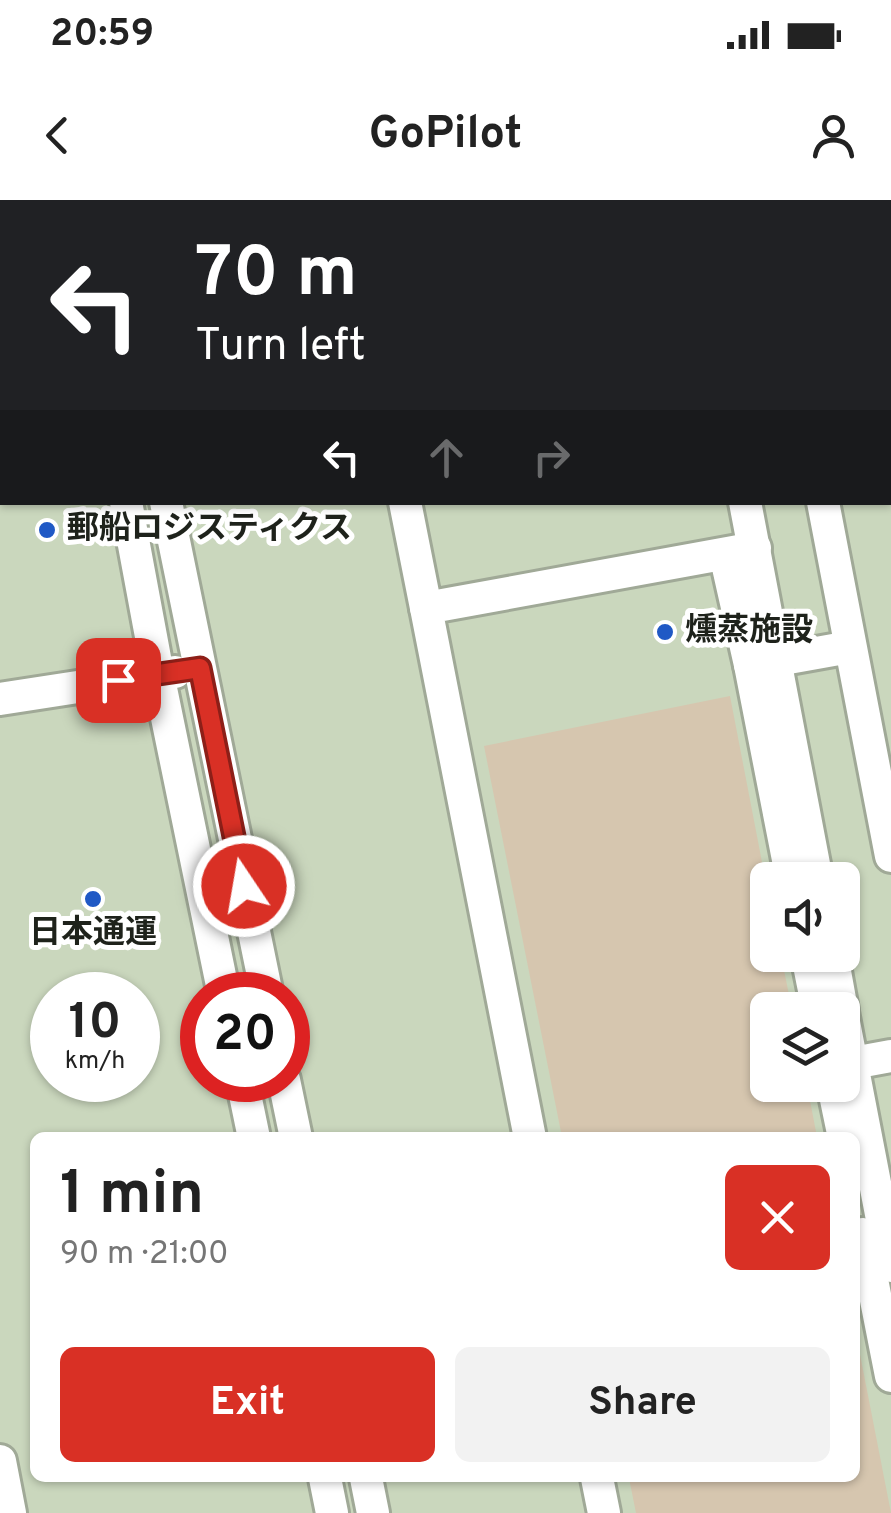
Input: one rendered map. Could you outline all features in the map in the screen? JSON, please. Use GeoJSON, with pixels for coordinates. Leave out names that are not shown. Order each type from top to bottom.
{"type":"FeatureCollection","features":[{"type":"Feature","properties":{"kind":"lane"},"geometry":{"type":"LineString","coordinates":[[127,505],[219,972]]}},
{"type":"Feature","properties":{"kind":"lane"},"geometry":{"type":"LineString","coordinates":[[167,505],[262,972]]}},
{"type":"Feature","properties":{"kind":"lane"},"geometry":{"type":"LineString","coordinates":[[405,505],[529,1132]]}},
{"type":"Feature","properties":{"kind":"lane"},"geometry":{"type":"LineString","coordinates":[[745,505],[740,551],[763,663],[813,862]]}},
{"type":"Feature","properties":{"kind":"lane"},"geometry":{"type":"LineString","coordinates":[[824,505],[891,856]]}},
{"type":"Feature","properties":{"kind":"lane"},"geometry":{"type":"LineString","coordinates":[[426,608],[740,551]]}},
{"type":"Feature","properties":{"kind":"lane"},"geometry":{"type":"LineString","coordinates":[[763,663],[850,647]]}},
{"type":"Feature","properties":{"kind":"lane"},"geometry":{"type":"LineString","coordinates":[[763,663],[790,862]]}},
{"type":"Feature","properties":{"kind":"lane"},"geometry":{"type":"LineString","coordinates":[[0,699],[200,668]]}},
{"type":"Feature","properties":{"kind":"lane"},"geometry":{"type":"LineString","coordinates":[[860,1066],[891,1056]]}},
{"type":"Feature","properties":{"kind":"lane"},"geometry":{"type":"LineString","coordinates":[[247,1102],[253,1132]]}},
{"type":"Feature","properties":{"kind":"lane"},"geometry":{"type":"LineString","coordinates":[[289,1102],[295,1132]]}},
{"type":"Feature","properties":{"kind":"lane"},"geometry":{"type":"LineString","coordinates":[[843,1102],[844,1132]]}},
{"type":"Feature","properties":{"kind":"lane"},"geometry":{"type":"LineString","coordinates":[[851,1102],[858,1132]]}},
{"type":"Feature","properties":{"kind":"lane"},"geometry":{"type":"LineString","coordinates":[[860,1140],[891,1266]]}},
{"type":"Feature","properties":{"kind":"lane"},"geometry":{"type":"LineString","coordinates":[[860,1220],[891,1376]]}},
{"type":"Feature","properties":{"kind":"lane"},"geometry":{"type":"LineString","coordinates":[[0,1461],[10,1513]]}},
{"type":"Feature","properties":{"kind":"lane"},"geometry":{"type":"LineString","coordinates":[[325,1482],[332,1513]]}},
{"type":"Feature","properties":{"kind":"lane"},"geometry":{"type":"LineString","coordinates":[[367,1482],[373,1513]]}},
{"type":"Feature","properties":{"kind":"lane"},"geometry":{"type":"LineString","coordinates":[[598,1482],[604,1513]]}},
{"type":"Feature","properties":{"kind":"shaded area"},"geometry":{"type":"Polygon","coordinates":[[[0,505],[891,505],[891,1513],[0,1513],[0,505]]]}},
{"type":"Feature","properties":{"kind":"shaded area"},"geometry":{"type":"Polygon","coordinates":[[[730,696],[762,862],[750,862],[750,972],[784,972],[788,992],[750,992],[750,1102],[810,1102],[816,1132],[561,1132],[484,746],[730,696]]]}},
{"type":"Feature","properties":{"kind":"shaded area"},"geometry":{"type":"Polygon","coordinates":[[[860,1355],[891,1513],[636,1513],[630,1482],[860,1482],[860,1355]]]}},
{"type":"Feature","properties":{"kind":"place","name":"郵船ロジスティクス"},"geometry":{"type":"Point","coordinates":[47,530]}},
{"type":"Feature","properties":{"kind":"place","name":"燻蒸施設"},"geometry":{"type":"Point","coordinates":[665,632]}},
{"type":"Feature","properties":{"kind":"place","name":"日本通運"},"geometry":{"type":"Point","coordinates":[93,899]}},
{"type":"Feature","properties":{"kind":"route"},"geometry":{"type":"LineString","coordinates":[[118,680],[200,668],[244,886]]}}]}
